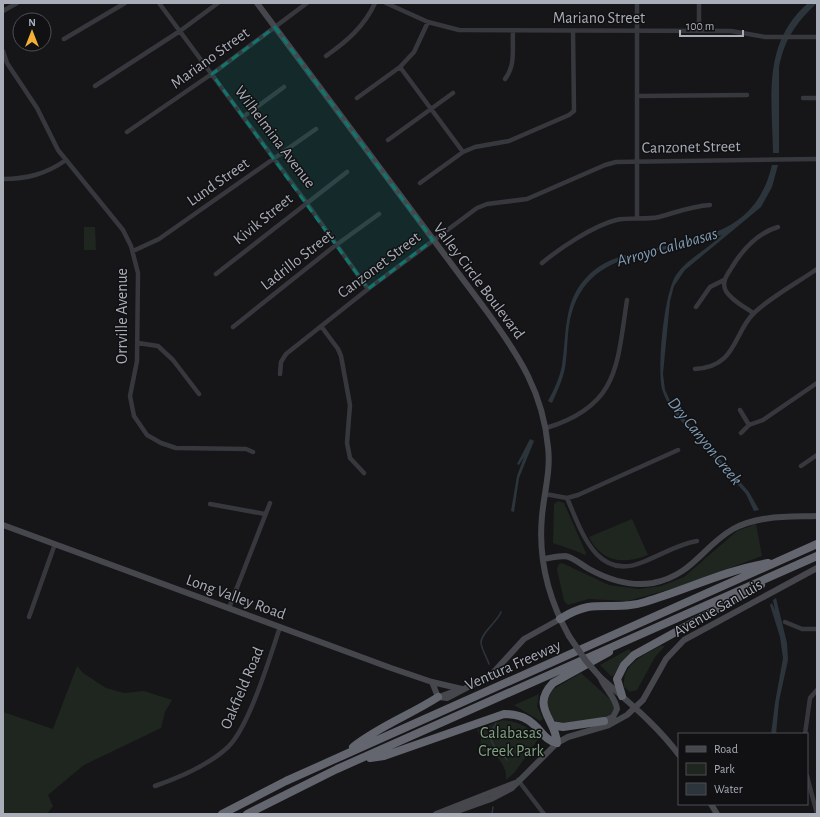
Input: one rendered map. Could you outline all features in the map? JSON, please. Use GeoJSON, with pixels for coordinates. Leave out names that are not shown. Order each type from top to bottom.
{"type":"FeatureCollection","features":[{"type":"Feature","properties":{"kind":"highway","name":"Ventura Freeway"},"geometry":{"type":"LineString","coordinates":[[222,814],[286,781],[817,544]]}},
{"type":"Feature","properties":{"kind":"highway","name":"Ventura Freeway"},"geometry":{"type":"LineString","coordinates":[[247,814],[356,761],[642,632],[817,556]]}},
{"type":"Feature","properties":{"kind":"highway"},"geometry":{"type":"LineString","coordinates":[[560,619],[581,608],[623,607],[646,602],[749,567],[780,560]]}},
{"type":"Feature","properties":{"kind":"highway"},"geometry":{"type":"LineString","coordinates":[[622,696],[617,679],[624,665],[634,655],[748,593],[783,571]]}},
{"type":"Feature","properties":{"kind":"highway"},"geometry":{"type":"LineString","coordinates":[[356,761],[384,756],[504,714],[524,717],[533,722],[551,742],[557,743],[556,734],[543,708],[544,697],[548,688],[553,683],[642,632]]}},
{"type":"Feature","properties":{"kind":"highway"},"geometry":{"type":"LineString","coordinates":[[344,755],[368,734],[413,713],[438,697]]}},
{"type":"Feature","properties":{"kind":"highway"},"geometry":{"type":"LineString","coordinates":[[552,725],[563,727],[604,721]]}},
{"type":"Feature","properties":{"kind":"main road","name":"Valley Circle Boulevard"},"geometry":{"type":"LineString","coordinates":[[257,3],[518,356],[536,393],[546,428],[549,462],[542,517],[543,559],[549,589],[560,619],[569,636],[586,661],[600,677]]}},
{"type":"Feature","properties":{"kind":"main road"},"geometry":{"type":"LineString","coordinates":[[543,559],[564,556],[613,580],[632,584],[652,583],[664,580],[685,570],[724,534],[749,522],[769,518],[817,516]]}},
{"type":"Feature","properties":{"kind":"main road","name":"Long Valley Road"},"geometry":{"type":"LineString","coordinates":[[3,525],[432,682],[462,689]]}},
{"type":"Feature","properties":{"kind":"main road","name":"Avenue San Luis"},"geometry":{"type":"LineString","coordinates":[[636,708],[643,700],[666,659],[684,640],[817,568]]}},
{"type":"Feature","properties":{"kind":"main road"},"geometry":{"type":"LineString","coordinates":[[432,682],[438,697],[447,698],[491,675],[524,639],[560,619]]}},
{"type":"Feature","properties":{"kind":"main road"},"geometry":{"type":"LineString","coordinates":[[600,677],[660,731],[678,754]]}},
{"type":"Feature","properties":{"kind":"main road"},"geometry":{"type":"LineString","coordinates":[[449,814],[506,792],[512,788],[567,734],[613,717],[616,713],[617,704],[605,690],[600,677]]}},
{"type":"Feature","properties":{"kind":"main road"},"geometry":{"type":"LineString","coordinates":[[557,743],[568,737],[609,725],[636,708]]}},
{"type":"Feature","properties":{"kind":"main road"},"geometry":{"type":"LineString","coordinates":[[436,814],[517,782]]}},
{"type":"Feature","properties":{"kind":"main road"},"geometry":{"type":"LineString","coordinates":[[712,805],[717,814]]}},
{"type":"Feature","properties":{"kind":"street"},"geometry":{"type":"LineString","coordinates":[[3,11],[17,3]]}},
{"type":"Feature","properties":{"kind":"street"},"geometry":{"type":"LineString","coordinates":[[64,40],[125,3]]}},
{"type":"Feature","properties":{"kind":"street","name":"Wilhelmina Avenue"},"geometry":{"type":"LineString","coordinates":[[159,3],[368,288]]}},
{"type":"Feature","properties":{"kind":"street"},"geometry":{"type":"LineString","coordinates":[[94,86],[180,31],[218,3]]}},
{"type":"Feature","properties":{"kind":"street","name":"Mariano Street"},"geometry":{"type":"LineString","coordinates":[[127,132],[212,74],[307,3]]}},
{"type":"Feature","properties":{"kind":"street"},"geometry":{"type":"LineString","coordinates":[[326,56],[353,35],[363,24],[375,3]]}},
{"type":"Feature","properties":{"kind":"street","name":"Mariano Street"},"geometry":{"type":"LineString","coordinates":[[386,3],[428,22],[459,30],[731,31],[757,36],[817,37]]}},
{"type":"Feature","properties":{"kind":"street"},"geometry":{"type":"LineString","coordinates":[[637,3],[637,218]]}},
{"type":"Feature","properties":{"kind":"street"},"geometry":{"type":"LineString","coordinates":[[699,3],[699,31]]}},
{"type":"Feature","properties":{"kind":"street"},"geometry":{"type":"LineString","coordinates":[[357,98],[400,67],[414,52],[428,22]]}},
{"type":"Feature","properties":{"kind":"street"},"geometry":{"type":"LineString","coordinates":[[505,79],[512,65],[513,31]]}},
{"type":"Feature","properties":{"kind":"street"},"geometry":{"type":"LineString","coordinates":[[420,183],[463,152],[475,147],[509,141],[569,115],[574,111],[574,31]]}},
{"type":"Feature","properties":{"kind":"street","name":"Orrville Avenue"},"geometry":{"type":"LineString","coordinates":[[3,51],[7,63],[37,108],[58,150],[123,230],[133,251],[138,273],[137,361],[130,396],[134,416],[147,435],[161,443],[176,448],[246,449],[253,452]]}},
{"type":"Feature","properties":{"kind":"street"},"geometry":{"type":"LineString","coordinates":[[400,67],[463,152]]}},
{"type":"Feature","properties":{"kind":"street"},"geometry":{"type":"LineString","coordinates":[[243,117],[284,87]]}},
{"type":"Feature","properties":{"kind":"street"},"geometry":{"type":"LineString","coordinates":[[388,140],[453,93]]}},
{"type":"Feature","properties":{"kind":"street"},"geometry":{"type":"LineString","coordinates":[[638,96],[747,95]]}},
{"type":"Feature","properties":{"kind":"street"},"geometry":{"type":"LineString","coordinates":[[803,98],[817,98]]}},
{"type":"Feature","properties":{"kind":"street","name":"Lund Street"},"geometry":{"type":"LineString","coordinates":[[133,251],[159,239],[316,129]]}},
{"type":"Feature","properties":{"kind":"street","name":"Canzonet Street"},"geometry":{"type":"LineString","coordinates":[[280,374],[282,358],[368,288],[477,208],[487,204],[527,200],[605,165],[616,162],[817,159]]}},
{"type":"Feature","properties":{"kind":"street"},"geometry":{"type":"LineString","coordinates":[[3,179],[32,177],[53,169],[66,160]]}},
{"type":"Feature","properties":{"kind":"street","name":"Kivik Street"},"geometry":{"type":"LineString","coordinates":[[216,274],[306,202],[347,172]]}},
{"type":"Feature","properties":{"kind":"street"},"geometry":{"type":"LineString","coordinates":[[542,263],[566,245],[607,223],[626,218],[659,217],[688,207],[710,205]]}},
{"type":"Feature","properties":{"kind":"street","name":"Ladrillo Street"},"geometry":{"type":"LineString","coordinates":[[233,327],[336,245],[379,214]]}},
{"type":"Feature","properties":{"kind":"street"},"geometry":{"type":"LineString","coordinates":[[696,307],[710,288],[724,280],[746,246],[762,235],[778,227]]}},
{"type":"Feature","properties":{"kind":"street"},"geometry":{"type":"LineString","coordinates":[[695,369],[707,368],[726,355],[735,346],[753,313],[817,268]]}},
{"type":"Feature","properties":{"kind":"street"},"geometry":{"type":"LineString","coordinates":[[724,280],[725,288],[728,294],[753,313]]}},
{"type":"Feature","properties":{"kind":"street"},"geometry":{"type":"LineString","coordinates":[[546,428],[564,422],[589,408],[605,390],[617,364],[627,300]]}},
{"type":"Feature","properties":{"kind":"street"},"geometry":{"type":"LineString","coordinates":[[321,326],[338,349],[341,356],[350,405],[347,443],[350,458],[364,473]]}},
{"type":"Feature","properties":{"kind":"street"},"geometry":{"type":"LineString","coordinates":[[138,343],[158,346],[173,360],[199,394]]}},
{"type":"Feature","properties":{"kind":"street"},"geometry":{"type":"LineString","coordinates":[[741,433],[749,425],[763,420],[817,383]]}},
{"type":"Feature","properties":{"kind":"street"},"geometry":{"type":"LineString","coordinates":[[740,410],[749,425]]}},
{"type":"Feature","properties":{"kind":"street"},"geometry":{"type":"LineString","coordinates":[[545,494],[567,498],[678,450]]}},
{"type":"Feature","properties":{"kind":"street"},"geometry":{"type":"LineString","coordinates":[[801,466],[817,455]]}},
{"type":"Feature","properties":{"kind":"street"},"geometry":{"type":"LineString","coordinates":[[567,498],[591,549],[604,560],[613,564],[624,566],[636,565],[686,543],[697,541]]}},
{"type":"Feature","properties":{"kind":"street"},"geometry":{"type":"LineString","coordinates":[[229,608],[270,503]]}},
{"type":"Feature","properties":{"kind":"street"},"geometry":{"type":"LineString","coordinates":[[210,504],[265,514]]}},
{"type":"Feature","properties":{"kind":"street"},"geometry":{"type":"LineString","coordinates":[[29,617],[56,544]]}},
{"type":"Feature","properties":{"kind":"street"},"geometry":{"type":"LineString","coordinates":[[785,622],[802,629],[817,629]]}},
{"type":"Feature","properties":{"kind":"street","name":"Oakfield Road"},"geometry":{"type":"LineString","coordinates":[[155,786],[174,779],[216,756],[236,738],[245,722],[280,627]]}},
{"type":"Feature","properties":{"kind":"street"},"geometry":{"type":"LineString","coordinates":[[805,733],[810,698],[817,690]]}},
{"type":"Feature","properties":{"kind":"street"},"geometry":{"type":"LineString","coordinates":[[808,780],[817,814]]}},
{"type":"Feature","properties":{"kind":"street"},"geometry":{"type":"LineString","coordinates":[[517,782],[544,814]]}},
{"type":"Feature","properties":{"kind":"highlighted area"},"geometry":{"type":"Polygon","coordinates":[[[275,27],[433,240],[368,289],[212,74],[275,27]]]}},
{"type":"Feature","properties":{"kind":"green space"},"geometry":{"type":"Polygon","coordinates":[[[84,227],[95,227],[96,250],[84,250],[84,227]]]}},
{"type":"Feature","properties":{"kind":"green space"},"geometry":{"type":"Polygon","coordinates":[[[558,501],[564,503],[586,553],[585,555],[553,543],[554,504],[558,501]]]}},
{"type":"Feature","properties":{"kind":"green space"},"geometry":{"type":"Polygon","coordinates":[[[632,519],[648,555],[630,560],[614,559],[600,552],[589,537],[632,519]]]}},
{"type":"Feature","properties":{"kind":"green space"},"geometry":{"type":"Polygon","coordinates":[[[756,524],[762,556],[681,586],[627,601],[589,599],[568,605],[564,601],[557,569],[559,564],[562,563],[609,585],[639,589],[661,586],[684,577],[737,531],[756,524]]]}},
{"type":"Feature","properties":{"kind":"green space"},"geometry":{"type":"Polygon","coordinates":[[[660,646],[665,646],[655,657],[637,690],[630,692],[624,687],[626,672],[640,657],[660,646]]]}},
{"type":"Feature","properties":{"kind":"green space"},"geometry":{"type":"Polygon","coordinates":[[[629,649],[632,653],[622,663],[613,676],[611,676],[600,665],[629,649]]]}},
{"type":"Feature","properties":{"kind":"green space"},"geometry":{"type":"Polygon","coordinates":[[[77,666],[83,673],[106,688],[124,693],[144,691],[172,700],[165,712],[161,728],[84,765],[48,795],[53,806],[47,814],[3,814],[3,712],[53,729],[77,666]]]}},
{"type":"Feature","properties":{"kind":"green space"},"geometry":{"type":"Polygon","coordinates":[[[581,673],[612,701],[615,707],[610,717],[563,723],[553,720],[547,704],[550,691],[581,673]]]}},
{"type":"Feature","properties":{"kind":"green space"},"geometry":{"type":"Polygon","coordinates":[[[539,694],[537,706],[543,719],[540,721],[514,705],[539,694]]]}},
{"type":"Feature","properties":{"kind":"green space","name":"Calabasas Creek Park"},"geometry":{"type":"Polygon","coordinates":[[[503,720],[523,725],[538,739],[515,772],[506,780],[504,767],[499,759],[488,750],[485,752],[479,750],[481,739],[477,730],[503,720]]]}},
{"type":"Feature","properties":{"kind":"water"},"geometry":{"type":"Polygon","coordinates":[[[808,3],[817,3],[797,24],[788,39],[781,57],[779,67],[779,153],[773,153],[772,92],[776,54],[783,36],[793,19],[808,3]]]}},
{"type":"Feature","properties":{"kind":"water"},"geometry":{"type":"Polygon","coordinates":[[[772,165],[778,165],[772,187],[761,207],[685,270],[674,286],[670,301],[663,374],[665,390],[672,405],[749,492],[759,510],[754,511],[746,494],[675,414],[662,389],[660,365],[661,348],[665,313],[672,284],[676,275],[686,264],[722,235],[701,242],[635,256],[614,264],[596,274],[582,290],[572,312],[568,330],[567,354],[564,372],[552,403],[548,401],[561,370],[569,309],[578,288],[585,279],[598,267],[613,259],[689,241],[725,228],[741,218],[754,205],[764,187],[772,165]]]}},
{"type":"Feature","properties":{"kind":"water"},"geometry":{"type":"Polygon","coordinates":[[[530,439],[534,441],[519,478],[514,512],[511,511],[517,476],[524,457],[519,465],[517,464],[530,439]]]}},
{"type":"Feature","properties":{"kind":"water"},"geometry":{"type":"Polygon","coordinates":[[[776,598],[787,643],[788,660],[779,701],[776,733],[771,733],[783,658],[780,637],[770,605],[772,603],[775,610],[773,600],[776,598]]]}},
{"type":"Feature","properties":{"kind":"waterway","name":"Arroyo Calabasas"},"geometry":{"type":"LineString","coordinates":[[489,664],[483,651],[481,639],[501,612]]}},
{"type":"Feature","properties":{"kind":"waterway","name":"Arroyo Calabasas"},"geometry":{"type":"LineString","coordinates":[[496,723],[491,732],[491,740],[507,760]]}},
{"type":"Feature","properties":{"kind":"waterway","name":"Arroyo Calabasas"},"geometry":{"type":"LineString","coordinates":[[492,814],[493,807]]}},
{"type":"Feature","properties":{"kind":"water label","name":"Dry Canyon Creek"},"geometry":{"type":"Point","coordinates":[705,441]}}]}
